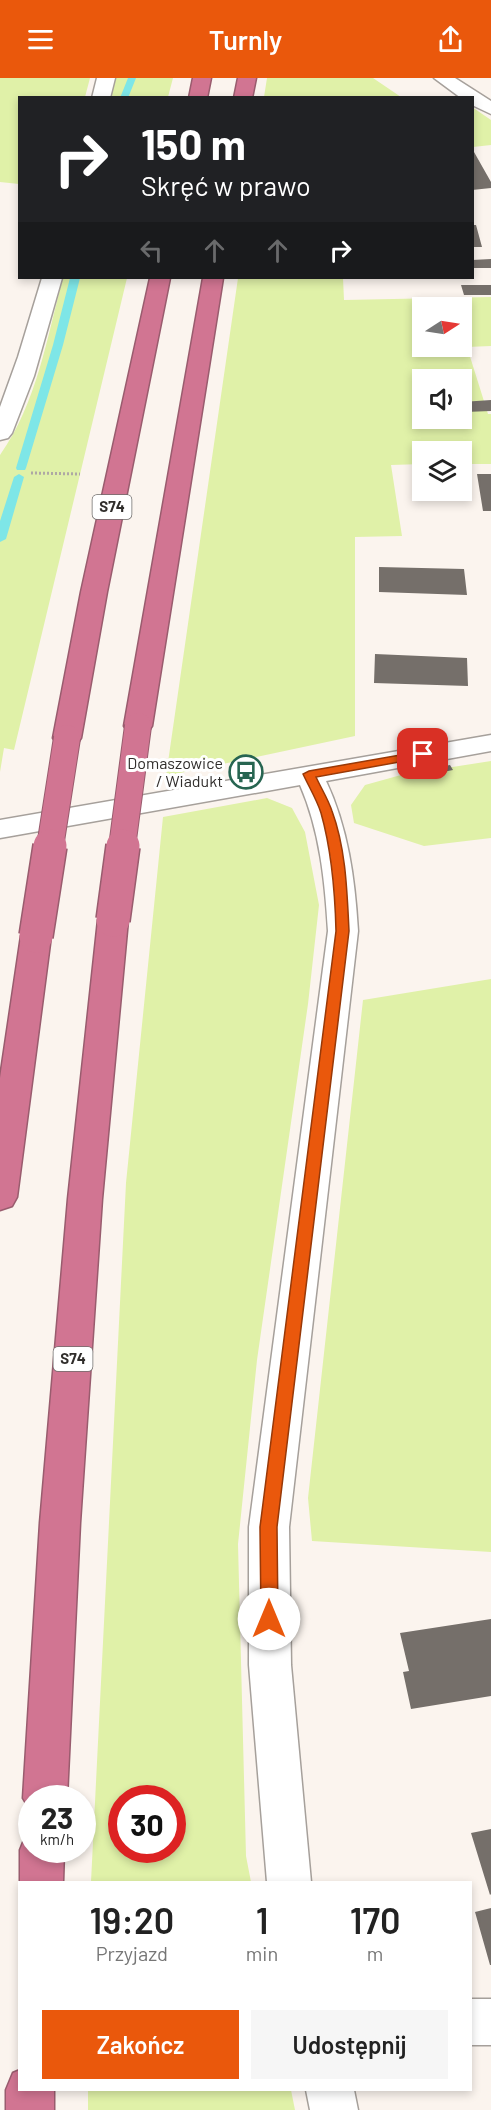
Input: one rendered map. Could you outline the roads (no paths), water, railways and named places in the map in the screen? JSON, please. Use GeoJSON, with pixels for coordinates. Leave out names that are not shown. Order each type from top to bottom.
{"type":"FeatureCollection","features":[{"type":"Feature","properties":{"kind":"highway"},"geometry":{"type":"LineString","coordinates":[[198,96],[202,78]]}},
{"type":"Feature","properties":{"kind":"highway"},"geometry":{"type":"LineString","coordinates":[[243,96],[247,78]]}},
{"type":"Feature","properties":{"kind":"highway","name":"S74"},"geometry":{"type":"LineString","coordinates":[[0,1197],[36,936],[67,738],[94,592],[160,279]]}},
{"type":"Feature","properties":{"kind":"highway","name":"S74"},"geometry":{"type":"LineString","coordinates":[[46,1785],[60,1522],[85,1199],[113,920],[138,726],[213,279]]}},
{"type":"Feature","properties":{"kind":"highway"},"geometry":{"type":"LineString","coordinates":[[41,1881],[42,1863]]}},
{"type":"Feature","properties":{"kind":"highway"},"geometry":{"type":"LineString","coordinates":[[30,2091],[30,2110]]}},
{"type":"Feature","properties":{"kind":"street"},"geometry":{"type":"LineString","coordinates":[[102,96],[106,78]]}},
{"type":"Feature","properties":{"kind":"street"},"geometry":{"type":"LineString","coordinates":[[428,91],[449,82],[471,96]]}},
{"type":"Feature","properties":{"kind":"street"},"geometry":{"type":"LineString","coordinates":[[474,98],[491,109]]}},
{"type":"Feature","properties":{"kind":"street"},"geometry":{"type":"LineString","coordinates":[[0,433],[16,400],[28,365],[52,279]]}},
{"type":"Feature","properties":{"kind":"street"},"geometry":{"type":"LineString","coordinates":[[0,828],[491,743]]}},
{"type":"Feature","properties":{"kind":"street"},"geometry":{"type":"LineString","coordinates":[[289,1881],[270,1665],[268,1527],[343,931],[341,881],[332,834],[326,811],[309,774]]}},
{"type":"Feature","properties":{"kind":"street"},"geometry":{"type":"LineString","coordinates":[[472,2022],[491,2022]]}},
{"type":"Feature","properties":{"kind":"street"},"geometry":{"type":"LineString","coordinates":[[330,2091],[334,2110]]}},
{"type":"Feature","properties":{"kind":"waterway"},"geometry":{"type":"LineString","coordinates":[[125,96],[132,78]]}},
{"type":"Feature","properties":{"kind":"waterway"},"geometry":{"type":"LineString","coordinates":[[21,468],[58,345],[75,279]]}},
{"type":"Feature","properties":{"kind":"waterway"},"geometry":{"type":"LineString","coordinates":[[0,539],[19,477]]}},
{"type":"Feature","properties":{"kind":"place","name":"Domaszowice / Wiadukt"},"geometry":{"type":"Point","coordinates":[246,772]}}]}
